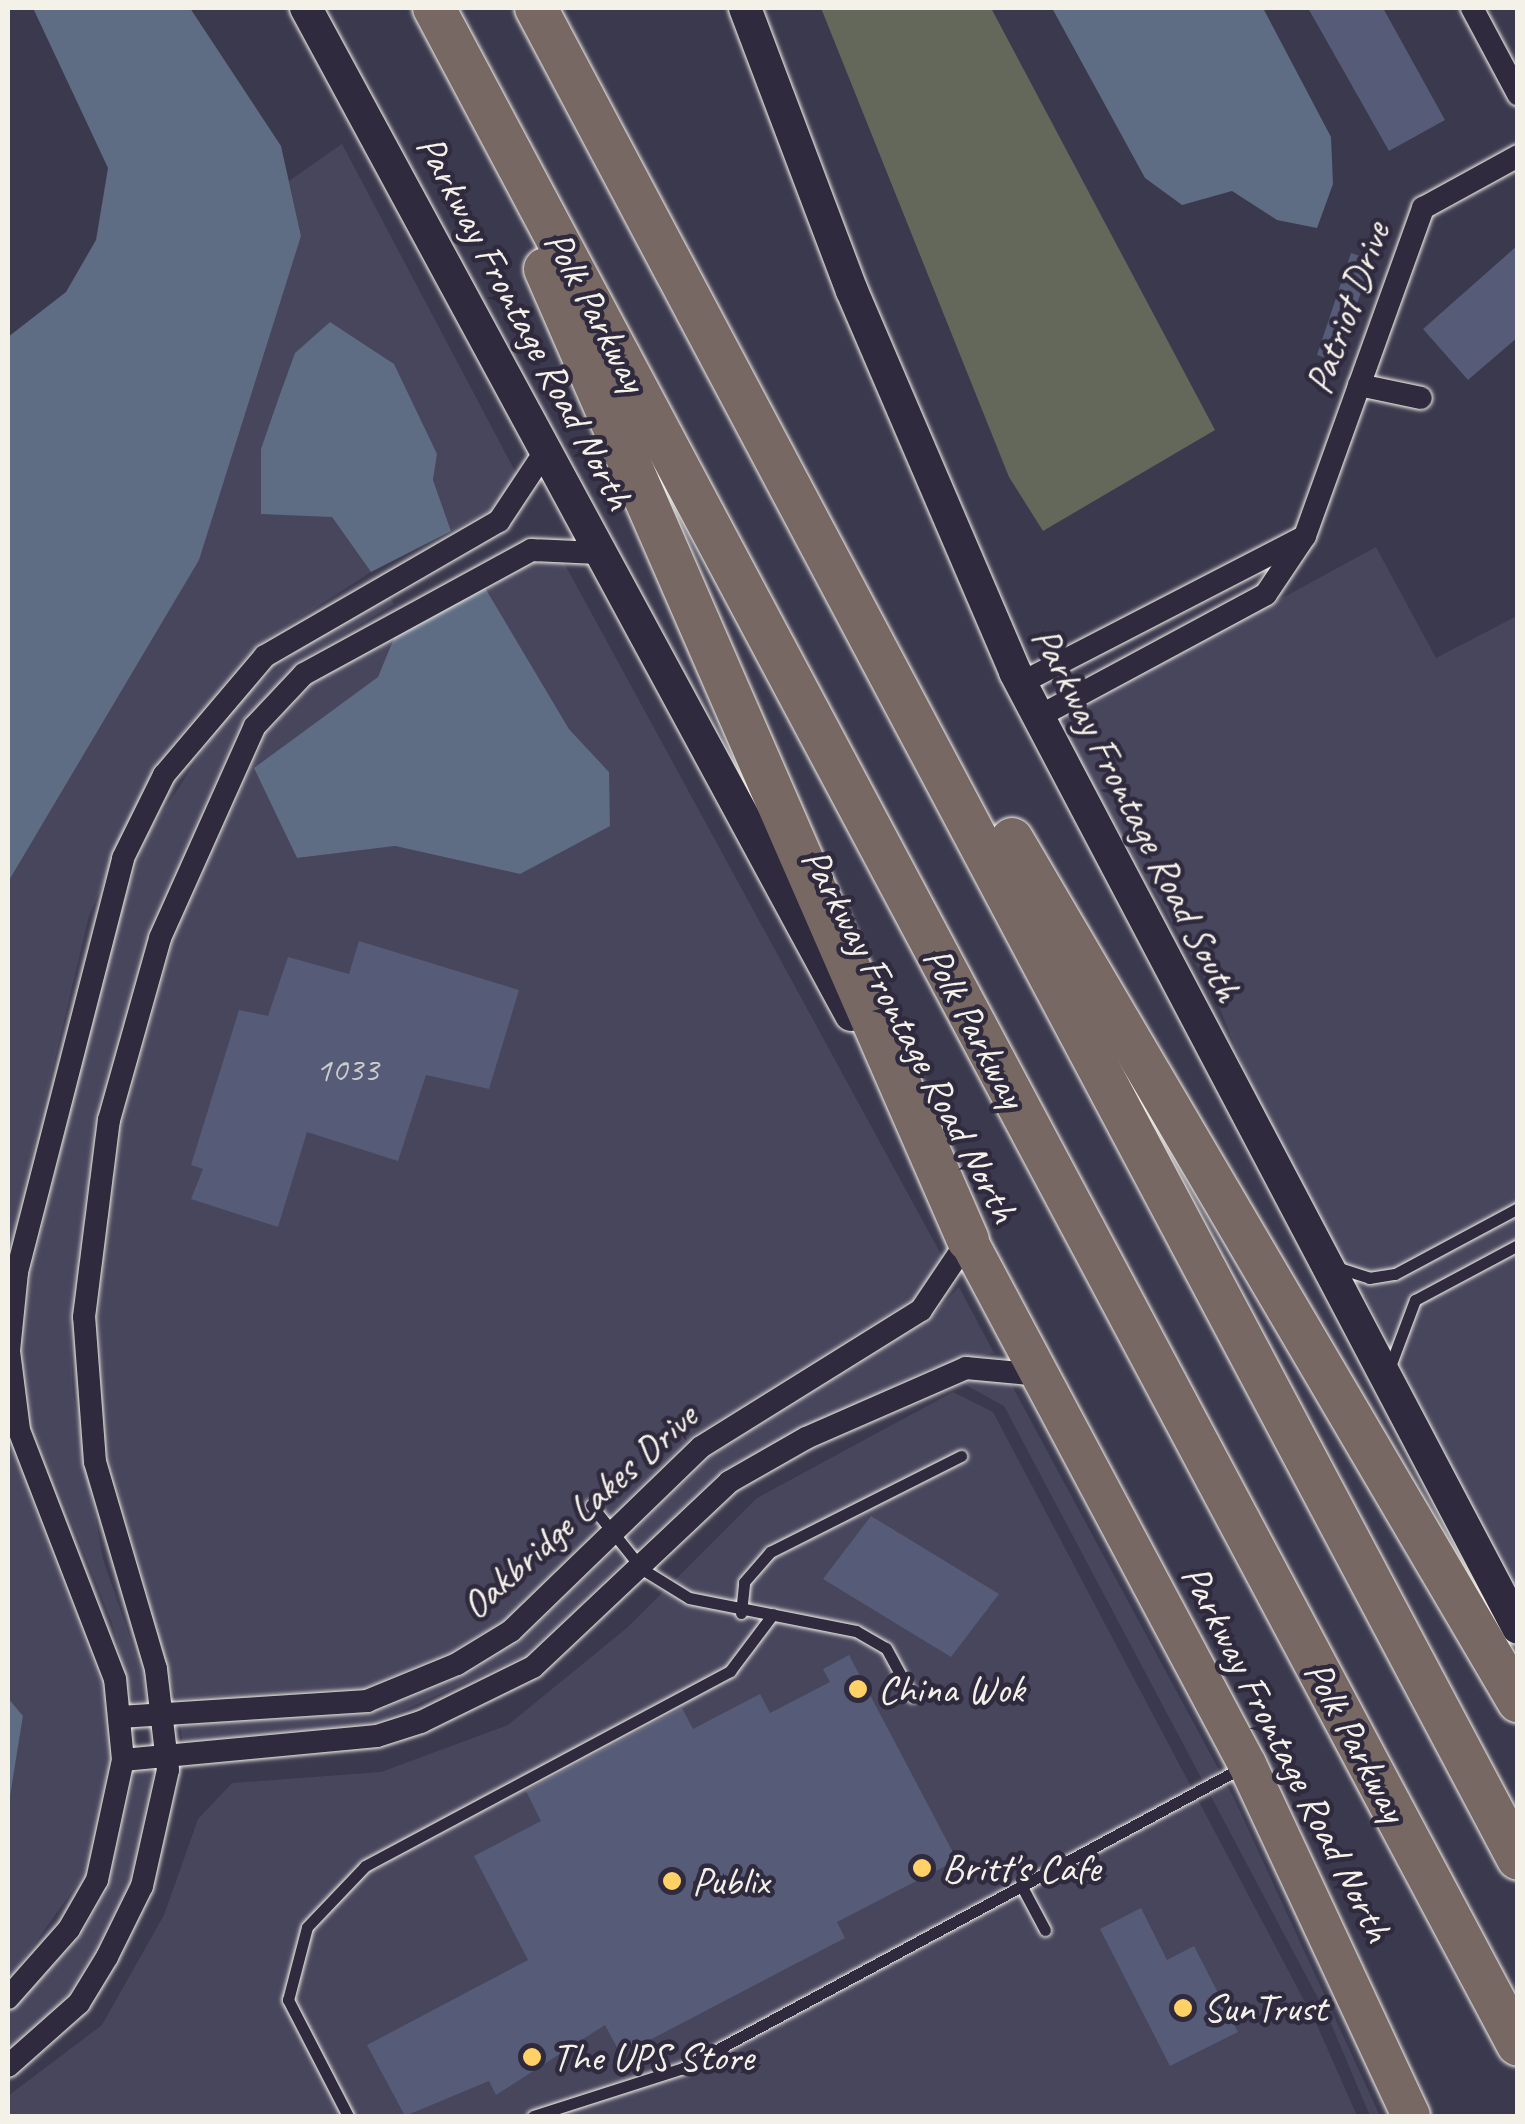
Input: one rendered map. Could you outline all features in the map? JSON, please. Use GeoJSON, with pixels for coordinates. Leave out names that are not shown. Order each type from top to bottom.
{"type":"FeatureCollection","features":[{"type":"Feature","properties":{"kind":"highway"},"geometry":{"type":"LineString","coordinates":[[536,8],[1518,1859]]}},
{"type":"Feature","properties":{"kind":"highway"},"geometry":{"type":"LineString","coordinates":[[442,22],[968,1240]]}},
{"type":"Feature","properties":{"kind":"highway","name":"Polk Parkway"},"geometry":{"type":"LineString","coordinates":[[442,22],[1518,2045]]}},
{"type":"Feature","properties":{"kind":"highway"},"geometry":{"type":"LineString","coordinates":[[732,372],[1518,1701]]}},
{"type":"Feature","properties":{"kind":"main road","name":"Parkway Frontage Road North"},"geometry":{"type":"LineString","coordinates":[[306,8],[1248,1764],[1412,2116]]}},
{"type":"Feature","properties":{"kind":"main road","name":"Parkway Frontage Road South"},"geometry":{"type":"LineString","coordinates":[[745,8],[852,290],[1021,684],[1319,1258],[1518,1628]]}},
{"type":"Feature","properties":{"kind":"street"},"geometry":{"type":"LineString","coordinates":[[1472,8],[1518,94]]}},
{"type":"Feature","properties":{"kind":"street","name":"Patriot Drive"},"geometry":{"type":"LineString","coordinates":[[1038,717],[1266,594],[1305,536],[1422,208],[1518,156]]}},
{"type":"Feature","properties":{"kind":"street"},"geometry":{"type":"LineString","coordinates":[[1360,385],[1422,398]]}},
{"type":"Feature","properties":{"kind":"street"},"geometry":{"type":"LineString","coordinates":[[8,1998],[69,1928],[97,1880],[123,1760],[120,1717],[99,1628],[19,1430],[9,1351],[18,1272],[103,917],[135,829],[220,700],[308,624],[498,521],[544,453]]}},
{"type":"Feature","properties":{"kind":"street"},"geometry":{"type":"LineString","coordinates":[[1021,684],[1305,536]]}},
{"type":"Feature","properties":{"kind":"street"},"geometry":{"type":"LineString","coordinates":[[8,2066],[79,2003],[107,1957],[142,1886],[170,1756],[164,1713],[117,1555],[88,1392],[86,1299],[109,1120],[160,938],[255,726],[304,674],[394,618],[531,550],[598,553]]}},
{"type":"Feature","properties":{"kind":"street","name":"Oakbridge Lakes Drive"},"geometry":{"type":"LineString","coordinates":[[120,1717],[334,1705],[408,1690],[511,1631],[616,1536],[701,1447],[921,1310],[968,1240]]}},
{"type":"Feature","properties":{"kind":"street","name":"Oakbridge Lakes Drive"},"geometry":{"type":"LineString","coordinates":[[123,1760],[377,1736],[421,1722],[534,1666],[642,1569],[729,1482],[806,1438],[966,1368],[1042,1375]]}},
{"type":"Feature","properties":{"kind":"lane"},"geometry":{"type":"LineString","coordinates":[[1319,1258],[1369,1278],[1395,1274],[1518,1208]]}},
{"type":"Feature","properties":{"kind":"lane"},"geometry":{"type":"LineString","coordinates":[[1387,1383],[1416,1300],[1518,1245]]}},
{"type":"Feature","properties":{"kind":"lane"},"geometry":{"type":"LineString","coordinates":[[741,1613],[744,1582],[770,1552],[960,1456]]}},
{"type":"Feature","properties":{"kind":"lane"},"geometry":{"type":"LineString","coordinates":[[591,1506],[642,1569],[689,1598],[741,1613],[773,1614],[856,1630],[886,1648],[912,1696]]}},
{"type":"Feature","properties":{"kind":"lane"},"geometry":{"type":"LineString","coordinates":[[348,2116],[288,2000],[307,1927],[364,1866],[730,1671],[773,1614]]}},
{"type":"Feature","properties":{"kind":"lane"},"geometry":{"type":"LineString","coordinates":[[533,2116],[683,2068],[1248,1764]]}},
{"type":"Feature","properties":{"kind":"lane"},"geometry":{"type":"LineString","coordinates":[[1021,1884],[1045,1930]]}},
{"type":"Feature","properties":{"kind":"shaded area"},"geometry":{"type":"Polygon","coordinates":[[[33,8],[190,8],[281,146],[301,236],[199,560],[8,882],[8,337],[66,292],[96,240],[108,168],[33,8]]]}},
{"type":"Feature","properties":{"kind":"shaded area"},"geometry":{"type":"Polygon","coordinates":[[[1052,8],[1263,8],[1331,137],[1333,184],[1317,228],[1277,220],[1232,191],[1182,205],[1145,178],[1052,8]]]}},
{"type":"Feature","properties":{"kind":"shaded area"},"geometry":{"type":"Polygon","coordinates":[[[342,144],[517,475],[490,511],[451,531],[433,480],[437,454],[332,517],[371,572],[255,647],[153,768],[89,916],[8,1255],[8,882],[257,367],[301,236],[289,181],[342,144]]]}},
{"type":"Feature","properties":{"kind":"shaded area"},"geometry":{"type":"Polygon","coordinates":[[[330,322],[394,364],[437,454],[433,480],[451,531],[371,572],[332,517],[261,514],[261,449],[279,397],[295,353],[330,322]]]}},
{"type":"Feature","properties":{"kind":"shaded area"},"geometry":{"type":"Polygon","coordinates":[[[1376,547],[1436,658],[1517,616],[1517,1597],[1365,1296],[1358,1299],[1274,1141],[1215,997],[1056,721],[1376,547]]]}},
{"type":"Feature","properties":{"kind":"shaded area"},"geometry":{"type":"Polygon","coordinates":[[[563,561],[943,1258],[913,1299],[693,1436],[503,1621],[451,1652],[365,1688],[176,1699],[110,1459],[98,1316],[123,1121],[173,941],[267,732],[313,683],[397,631],[379,677],[255,768],[297,858],[395,846],[520,874],[609,772],[569,729],[484,586],[534,563],[563,561]]]}},
{"type":"Feature","properties":{"kind":"shaded area"},"geometry":{"type":"Polygon","coordinates":[[[484,586],[569,729],[609,772],[610,826],[520,874],[395,846],[297,858],[254,768],[378,677],[397,631],[484,586]]]}},
{"type":"Feature","properties":{"kind":"shaded area"},"geometry":{"type":"Polygon","coordinates":[[[387,594],[394,604],[297,663],[242,721],[146,934],[95,1118],[70,1319],[73,1394],[103,1559],[142,1673],[147,1701],[133,1702],[112,1623],[33,1425],[23,1350],[31,1274],[117,919],[148,834],[231,708],[315,635],[387,594]]]}},
{"type":"Feature","properties":{"kind":"shaded area"},"geometry":{"type":"Polygon","coordinates":[[[959,1287],[994,1353],[928,1369],[723,1470],[525,1656],[375,1723],[183,1742],[180,1726],[370,1714],[464,1675],[521,1640],[710,1456],[927,1321],[959,1287]]]}},
{"type":"Feature","properties":{"kind":"shaded area"},"geometry":{"type":"Polygon","coordinates":[[[981,1379],[1010,1382],[1233,1796],[1380,2116],[1370,2116],[1329,2019],[1004,1406],[962,1383],[981,1379]]]}},
{"type":"Feature","properties":{"kind":"shaded area"},"geometry":{"type":"Polygon","coordinates":[[[953,1392],[993,1412],[1317,2025],[1357,2116],[8,2116],[8,2096],[102,2025],[164,1915],[198,1819],[232,1783],[381,1772],[508,1725],[628,1627],[757,1498],[953,1392]]]}},
{"type":"Feature","properties":{"kind":"shaded area"},"geometry":{"type":"Polygon","coordinates":[[[8,1440],[101,1683],[109,1761],[83,1876],[8,1981],[8,1809],[23,1716],[8,1698],[8,1440]]]}},
{"type":"Feature","properties":{"kind":"shaded area"},"geometry":{"type":"Polygon","coordinates":[[[8,1698],[23,1716],[8,1809],[8,1698]]]}},
{"type":"Feature","properties":{"kind":"shaded area"},"geometry":{"type":"Polygon","coordinates":[[[154,1771],[129,1883],[94,1952],[68,1995],[8,2050],[8,2014],[80,1936],[109,1886],[135,1772],[154,1771]]]}},
{"type":"Feature","properties":{"kind":"green space"},"geometry":{"type":"Polygon","coordinates":[[[821,8],[991,8],[1215,430],[1043,531],[1009,477],[821,8]]]}},
{"type":"Feature","properties":{"kind":"building"},"geometry":{"type":"Polygon","coordinates":[[[1308,8],[1383,8],[1445,120],[1389,151],[1308,8]]]}},
{"type":"Feature","properties":{"kind":"building"},"geometry":{"type":"Polygon","coordinates":[[[1518,245],[1518,337],[1468,380],[1423,329],[1518,245]]]}},
{"type":"Feature","properties":{"kind":"building"},"geometry":{"type":"Polygon","coordinates":[[[1351,253],[1372,260],[1337,362],[1317,355],[1351,253]]]}},
{"type":"Feature","properties":{"kind":"building"},"geometry":{"type":"Polygon","coordinates":[[[359,941],[519,990],[489,1089],[426,1075],[398,1161],[307,1132],[278,1227],[191,1199],[203,1169],[191,1165],[239,1010],[268,1016],[288,957],[349,974],[359,941]]]}},
{"type":"Feature","properties":{"kind":"building"},"geometry":{"type":"Polygon","coordinates":[[[871,1516],[999,1594],[951,1657],[823,1579],[871,1516]]]}},
{"type":"Feature","properties":{"kind":"building","name":"Publix"},"geometry":{"type":"Polygon","coordinates":[[[849,1655],[957,1860],[837,1922],[845,1938],[621,2055],[605,2025],[496,2095],[489,2081],[405,2116],[367,2045],[528,1960],[474,1856],[541,1821],[526,1791],[682,1708],[693,1729],[760,1694],[770,1713],[830,1682],[823,1669],[849,1655]]]}},
{"type":"Feature","properties":{"kind":"building","name":"SunTrust"},"geometry":{"type":"Polygon","coordinates":[[[1141,1908],[1167,1960],[1194,1946],[1238,2032],[1170,2066],[1100,1929],[1141,1908]]]}},
{"type":"Feature","properties":{"kind":"place","name":"China Wok"},"geometry":{"type":"Point","coordinates":[858,1689]}},
{"type":"Feature","properties":{"kind":"place","name":"Britt's Cafe"},"geometry":{"type":"Point","coordinates":[922,1868]}},
{"type":"Feature","properties":{"kind":"place","name":"Publix"},"geometry":{"type":"Point","coordinates":[672,1881]}},
{"type":"Feature","properties":{"kind":"place","name":"SunTrust"},"geometry":{"type":"Point","coordinates":[1183,2008]}},
{"type":"Feature","properties":{"kind":"place","name":"The UPS Store"},"geometry":{"type":"Point","coordinates":[532,2057]}}]}
